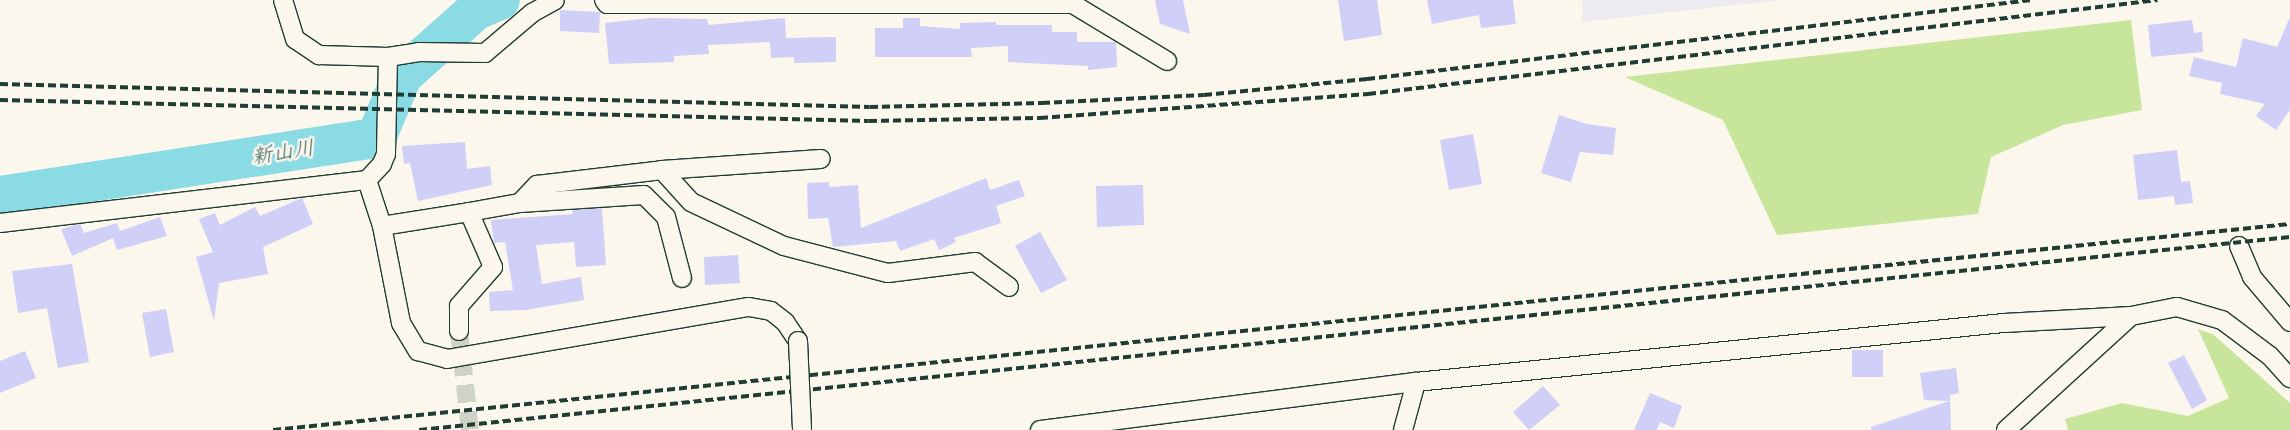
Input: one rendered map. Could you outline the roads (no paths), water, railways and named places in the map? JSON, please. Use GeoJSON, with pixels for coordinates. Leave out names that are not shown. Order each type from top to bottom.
{"type":"FeatureCollection","features":[{"type":"Feature","properties":{"kind":"street"},"geometry":{"type":"LineString","coordinates":[[283,0],[295,39],[319,55],[388,57],[418,52],[485,53],[532,13],[556,0]]}},
{"type":"Feature","properties":{"kind":"street"},"geometry":{"type":"LineString","coordinates":[[604,0],[607,4],[1068,2],[1167,61]]}},
{"type":"Feature","properties":{"kind":"street"},"geometry":{"type":"LineString","coordinates":[[0,223],[366,180],[382,164],[388,140],[390,75],[388,57]]}},
{"type":"Feature","properties":{"kind":"street"},"geometry":{"type":"LineString","coordinates":[[520,203],[538,185],[662,170],[821,159]]}},
{"type":"Feature","properties":{"kind":"street"},"geometry":{"type":"LineString","coordinates":[[662,170],[691,202],[784,246],[888,272],[975,262],[1010,287]]}},
{"type":"Feature","properties":{"kind":"street"},"geometry":{"type":"LineString","coordinates":[[366,180],[382,226],[401,323],[418,351],[447,359],[749,307],[771,311],[785,322],[798,341],[802,430]]}},
{"type":"Feature","properties":{"kind":"street"},"geometry":{"type":"LineString","coordinates":[[382,226],[520,203],[644,195],[666,217],[682,278]]}},
{"type":"Feature","properties":{"kind":"street"},"geometry":{"type":"LineString","coordinates":[[458,330],[459,306],[493,267],[469,212]]}},
{"type":"Feature","properties":{"kind":"street"},"geometry":{"type":"LineString","coordinates":[[2238,246],[2252,277],[2290,322]]}},
{"type":"Feature","properties":{"kind":"street"},"geometry":{"type":"LineString","coordinates":[[1040,430],[1416,382],[2004,323],[2131,316],[2177,307],[2222,320],[2270,356],[2290,378]]}},
{"type":"Feature","properties":{"kind":"street"},"geometry":{"type":"LineString","coordinates":[[2006,430],[2131,316]]}},
{"type":"Feature","properties":{"kind":"street"},"geometry":{"type":"LineString","coordinates":[[1403,430],[1416,382]]}},
{"type":"Feature","properties":{"kind":"waterway","name":"新山川"},"geometry":{"type":"LineString","coordinates":[[0,196],[376,138],[402,76],[476,10],[500,0]]}},
{"type":"Feature","properties":{"kind":"tunnel"},"geometry":{"type":"LineString","coordinates":[[459,331],[470,430]]}},
{"type":"Feature","properties":{"kind":"railway"},"geometry":{"type":"LineString","coordinates":[[0,84],[870,107],[1042,103],[1204,95],[1367,79],[2031,0]]}},
{"type":"Feature","properties":{"kind":"railway"},"geometry":{"type":"LineString","coordinates":[[0,100],[869,121],[1040,118],[1368,94],[2157,0]]}},
{"type":"Feature","properties":{"kind":"railway"},"geometry":{"type":"LineString","coordinates":[[273,430],[2290,224]]}},
{"type":"Feature","properties":{"kind":"railway"},"geometry":{"type":"LineString","coordinates":[[419,430],[2290,237]]}}]}
